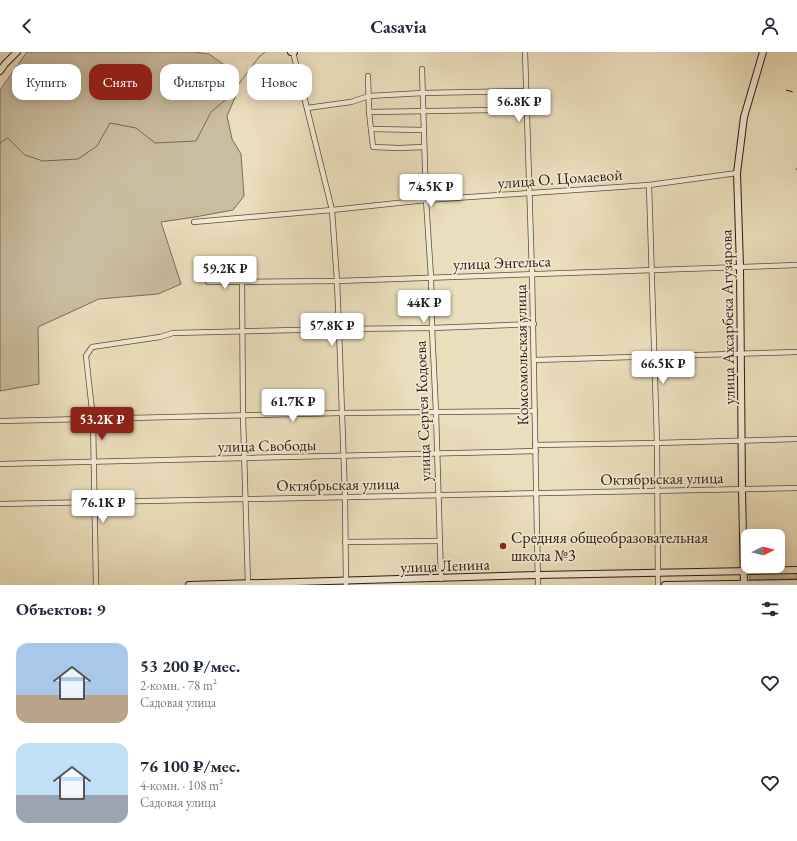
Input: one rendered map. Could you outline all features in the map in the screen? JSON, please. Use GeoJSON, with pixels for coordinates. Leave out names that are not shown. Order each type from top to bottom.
{"type":"FeatureCollection","features":[{"type":"Feature","properties":{"kind":"street"},"geometry":{"type":"LineString","coordinates":[[0,71],[17,52]]}},
{"type":"Feature","properties":{"kind":"street"},"geometry":{"type":"LineString","coordinates":[[293,52],[332,210],[338,281],[344,456],[346,583]]}},
{"type":"Feature","properties":{"kind":"street","name":"Комсомольская улица"},"geometry":{"type":"LineString","coordinates":[[525,52],[534,324],[538,585]]}},
{"type":"Feature","properties":{"kind":"street","name":"улица Ахсарбека Агузарова"},"geometry":{"type":"LineString","coordinates":[[743,529],[740,267],[737,173],[744,118],[763,52]]}},
{"type":"Feature","properties":{"kind":"street","name":"улица Сергея Кодоева"},"geometry":{"type":"LineString","coordinates":[[422,69],[426,200],[431,277],[441,582]]}},
{"type":"Feature","properties":{"kind":"street"},"geometry":{"type":"LineString","coordinates":[[368,76],[369,112],[373,148],[424,147]]}},
{"type":"Feature","properties":{"kind":"street"},"geometry":{"type":"LineString","coordinates":[[307,108],[351,102],[369,96],[423,93],[526,91]]}},
{"type":"Feature","properties":{"kind":"street"},"geometry":{"type":"LineString","coordinates":[[369,112],[494,110],[494,92]]}},
{"type":"Feature","properties":{"kind":"street"},"geometry":{"type":"LineString","coordinates":[[371,129],[424,130]]}},
{"type":"Feature","properties":{"kind":"street","name":"улица О. Цомаевой"},"geometry":{"type":"LineString","coordinates":[[194,222],[426,200],[649,185],[737,173]]}},
{"type":"Feature","properties":{"kind":"street"},"geometry":{"type":"LineString","coordinates":[[649,185],[658,585]]}},
{"type":"Feature","properties":{"kind":"street","name":"улица Энгельса"},"geometry":{"type":"LineString","coordinates":[[208,282],[338,281],[797,265]]}},
{"type":"Feature","properties":{"kind":"street"},"geometry":{"type":"LineString","coordinates":[[242,282],[244,499],[248,584]]}},
{"type":"Feature","properties":{"kind":"street"},"geometry":{"type":"LineString","coordinates":[[96,585],[93,419],[86,356],[92,347],[160,337],[174,333],[432,328],[534,324]]}},
{"type":"Feature","properties":{"kind":"street"},"geometry":{"type":"LineString","coordinates":[[534,360],[797,352]]}},
{"type":"Feature","properties":{"kind":"street"},"geometry":{"type":"LineString","coordinates":[[0,421],[342,413],[535,411]]}},
{"type":"Feature","properties":{"kind":"street"},"geometry":{"type":"LineString","coordinates":[[536,445],[797,439]]}},
{"type":"Feature","properties":{"kind":"street","name":"улица Свободы"},"geometry":{"type":"LineString","coordinates":[[0,464],[94,463],[536,451]]}},
{"type":"Feature","properties":{"kind":"street","name":"Октябрьская улица"},"geometry":{"type":"LineString","coordinates":[[0,504],[797,488]]}},
{"type":"Feature","properties":{"kind":"street"},"geometry":{"type":"LineString","coordinates":[[345,542],[440,541]]}},
{"type":"Feature","properties":{"kind":"street","name":"улица Ленина"},"geometry":{"type":"LineString","coordinates":[[785,570],[797,570]]}},
{"type":"Feature","properties":{"kind":"street","name":"улица Ленина"},"geometry":{"type":"LineString","coordinates":[[189,585],[441,582],[538,575],[741,571]]}},
{"type":"Feature","properties":{"kind":"street","name":"улица Ахсарбека Агузарова"},"geometry":{"type":"LineString","coordinates":[[744,573],[744,584]]}},
{"type":"Feature","properties":{"kind":"street"},"geometry":{"type":"LineString","coordinates":[[665,585],[797,583]]}},
{"type":"Feature","properties":{"kind":"shaded area"},"geometry":{"type":"Polygon","coordinates":[[[27,52],[194,52],[209,54],[223,64],[160,64],[160,100],[234,100],[227,116],[232,139],[241,154],[244,196],[233,210],[161,222],[181,284],[158,294],[99,299],[38,327],[39,384],[0,391],[0,90],[12,73],[12,100],[81,100],[81,64],[18,64],[27,52]]]}},
{"type":"Feature","properties":{"kind":"shaded area"},"geometry":{"type":"Polygon","coordinates":[[[750,573],[797,573],[797,579],[750,580],[750,573]]]}},
{"type":"Feature","properties":{"kind":"waterway"},"geometry":{"type":"LineString","coordinates":[[0,143],[8,138],[25,155],[43,161],[78,159],[97,146],[110,123],[136,128],[155,143],[196,141],[211,112],[229,97],[259,57],[265,52]]}},
{"type":"Feature","properties":{"kind":"railway"},"geometry":{"type":"LineString","coordinates":[[786,90],[797,93]]}},
{"type":"Feature","properties":{"kind":"place","name":"Средняя общеобразовательная школа №3"},"geometry":{"type":"Point","coordinates":[503,546]}}]}
